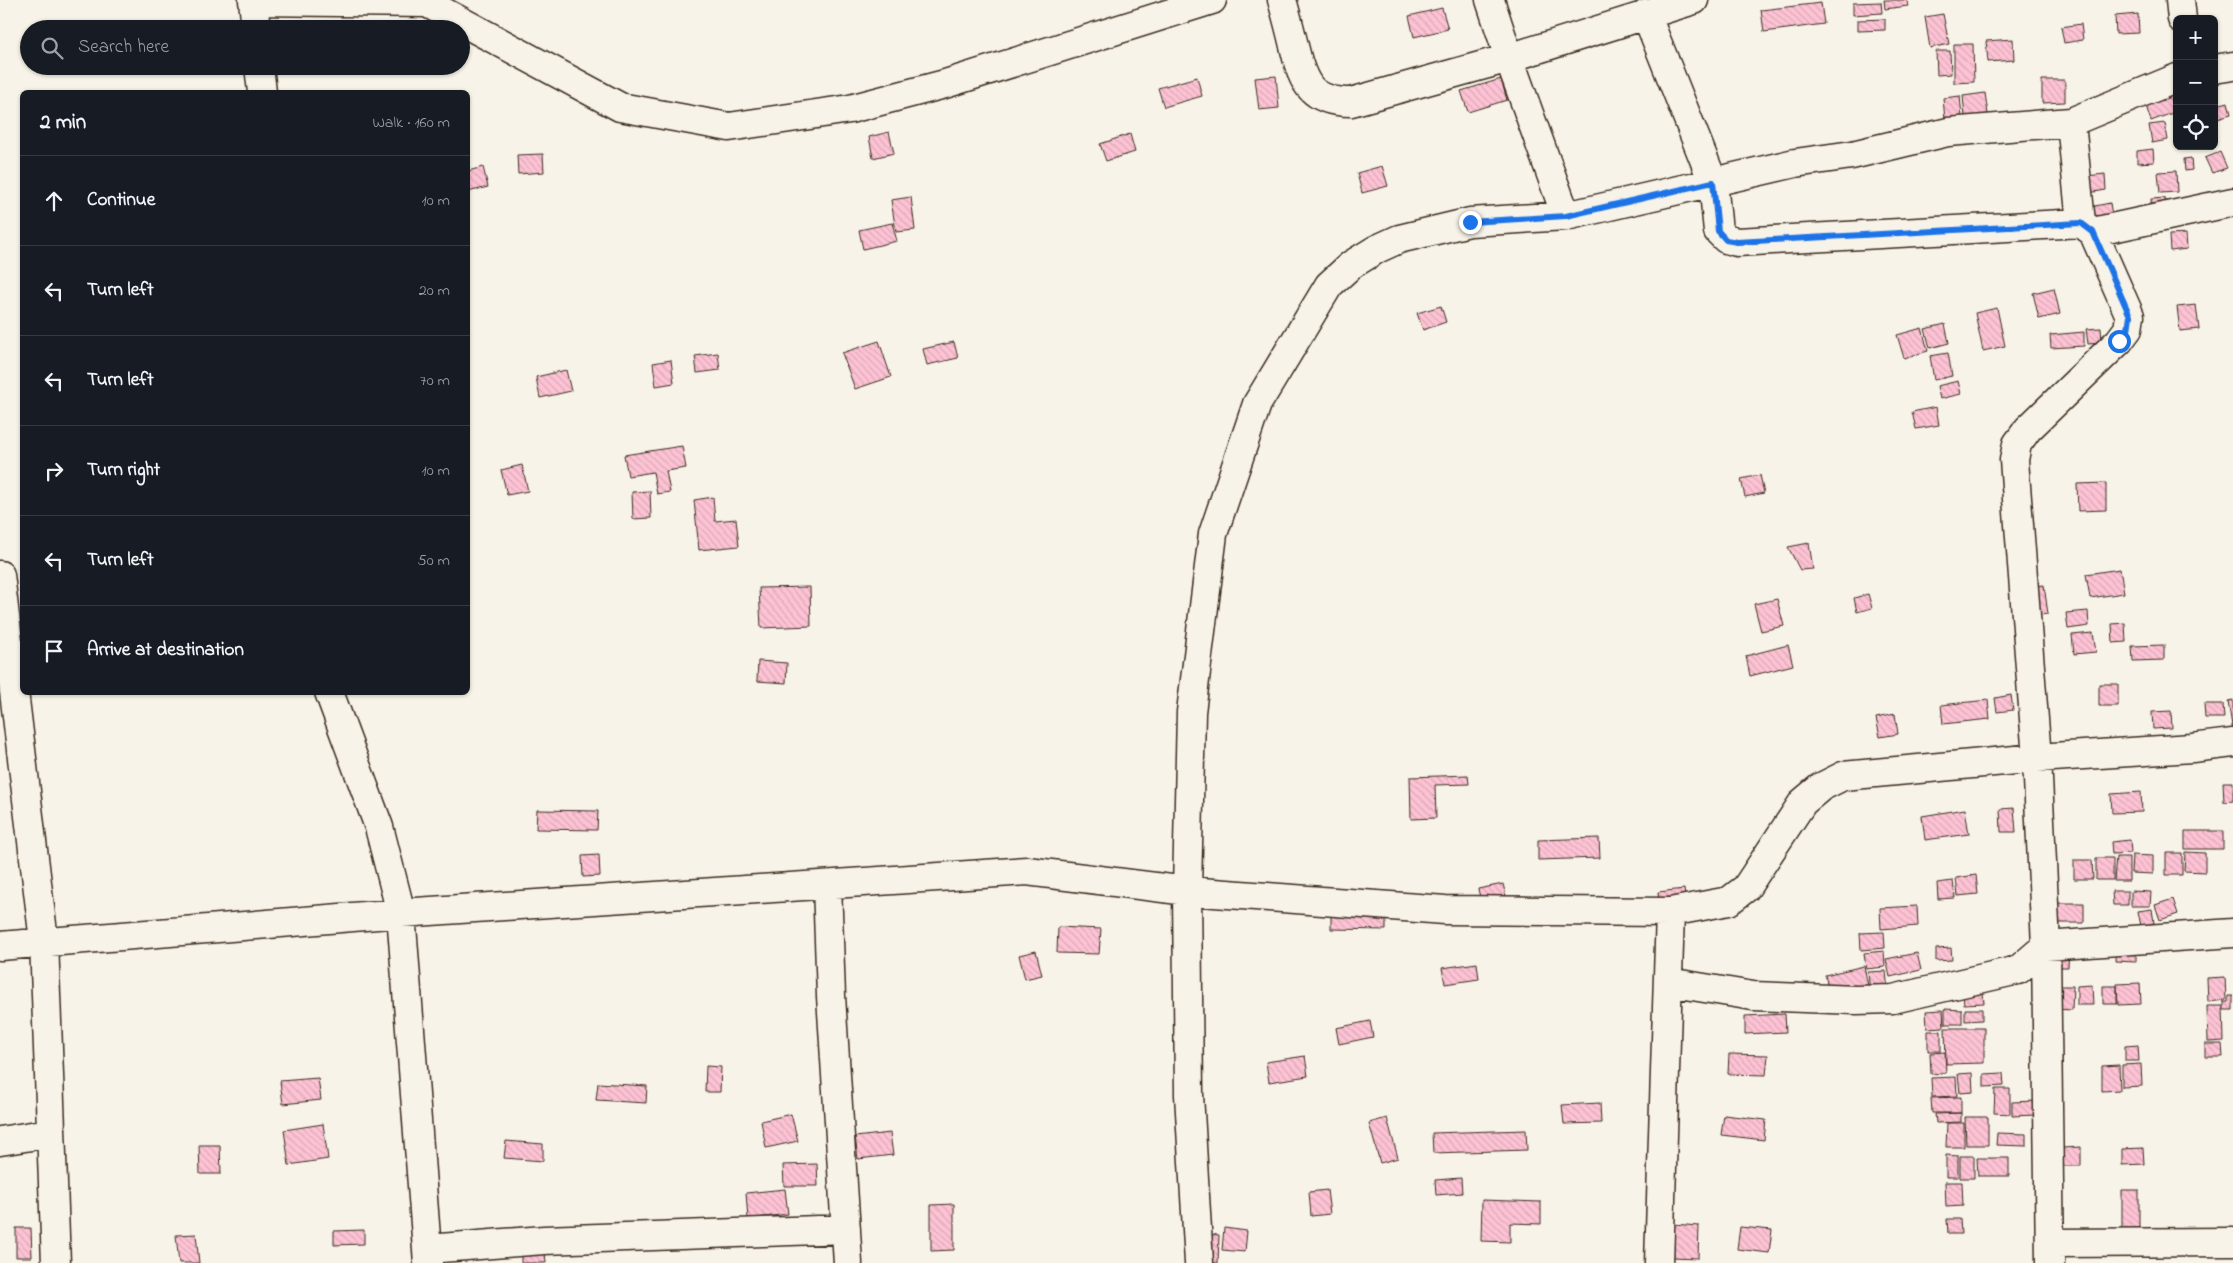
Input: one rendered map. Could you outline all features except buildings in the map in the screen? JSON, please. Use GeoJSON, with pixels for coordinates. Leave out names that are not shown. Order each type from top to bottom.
{"type":"FeatureCollection","features":[{"type":"Feature","properties":{"kind":"street"},"geometry":{"type":"LineString","coordinates":[[255,20],[253,0],[427,3],[459,20]]}},
{"type":"Feature","properties":{"kind":"street"},"geometry":{"type":"LineString","coordinates":[[470,26],[620,107],[728,127],[850,108],[935,86],[1212,0]]}},
{"type":"Feature","properties":{"kind":"street"},"geometry":{"type":"LineString","coordinates":[[1282,0],[1302,76],[1310,88],[1322,97],[1336,102],[1351,102],[1509,58],[1694,0]]}},
{"type":"Feature","properties":{"kind":"street"},"geometry":{"type":"LineString","coordinates":[[1490,0],[1566,216]]}},
{"type":"Feature","properties":{"kind":"street"},"geometry":{"type":"LineString","coordinates":[[2180,0],[2182,15]]}},
{"type":"Feature","properties":{"kind":"street"},"geometry":{"type":"LineString","coordinates":[[1646,14],[1713,182],[1718,231],[1726,240],[1737,242],[2087,228],[2233,202]]}},
{"type":"Feature","properties":{"kind":"street"},"geometry":{"type":"LineString","coordinates":[[2218,68],[2233,66]]}},
{"type":"Feature","properties":{"kind":"street"},"geometry":{"type":"LineString","coordinates":[[260,75],[262,90]]}},
{"type":"Feature","properties":{"kind":"street"},"geometry":{"type":"LineString","coordinates":[[1199,1263],[1189,1095],[1188,891],[1192,712],[1213,534],[1257,404],[1329,285],[1352,265],[1371,253],[1400,240],[1470,222],[1566,216],[1795,163],[1852,155],[1948,132],[2071,122],[2173,80]]}},
{"type":"Feature","properties":{"kind":"street"},"geometry":{"type":"LineString","coordinates":[[2071,122],[2087,228],[2130,316],[2128,330],[2119,341],[2028,429],[2017,444],[2014,460],[2037,758],[2046,946],[2050,1253],[2233,1242]]}},
{"type":"Feature","properties":{"kind":"street"},"geometry":{"type":"LineString","coordinates":[[0,575],[44,942],[56,1263]]}},
{"type":"Feature","properties":{"kind":"street"},"geometry":{"type":"LineString","coordinates":[[330,695],[379,828],[401,913],[427,1256],[544,1240],[846,1229]]}},
{"type":"Feature","properties":{"kind":"street"},"geometry":{"type":"LineString","coordinates":[[0,946],[401,913],[1027,871],[1188,891],[1445,910],[1670,912],[1729,900],[1746,888],[1803,802],[1821,787],[1843,776],[2037,758],[2192,748],[2233,743]]}},
{"type":"Feature","properties":{"kind":"street"},"geometry":{"type":"LineString","coordinates":[[827,885],[831,996],[848,1263]]}},
{"type":"Feature","properties":{"kind":"street"},"geometry":{"type":"LineString","coordinates":[[1659,1263],[1670,912]]}},
{"type":"Feature","properties":{"kind":"street"},"geometry":{"type":"LineString","coordinates":[[1668,982],[1753,996],[1856,1000],[1893,999],[2018,970],[2046,946],[2233,933]]}},
{"type":"Feature","properties":{"kind":"street"},"geometry":{"type":"LineString","coordinates":[[0,1141],[50,1133]]}},
{"type":"Feature","properties":{"kind":"route"},"geometry":{"type":"LineString","coordinates":[[1470,222],[1566,216],[1713,182],[1718,231],[1726,240],[1737,242],[2081,223],[2093,232],[2130,316],[2128,330],[2119,341]]}}]}
